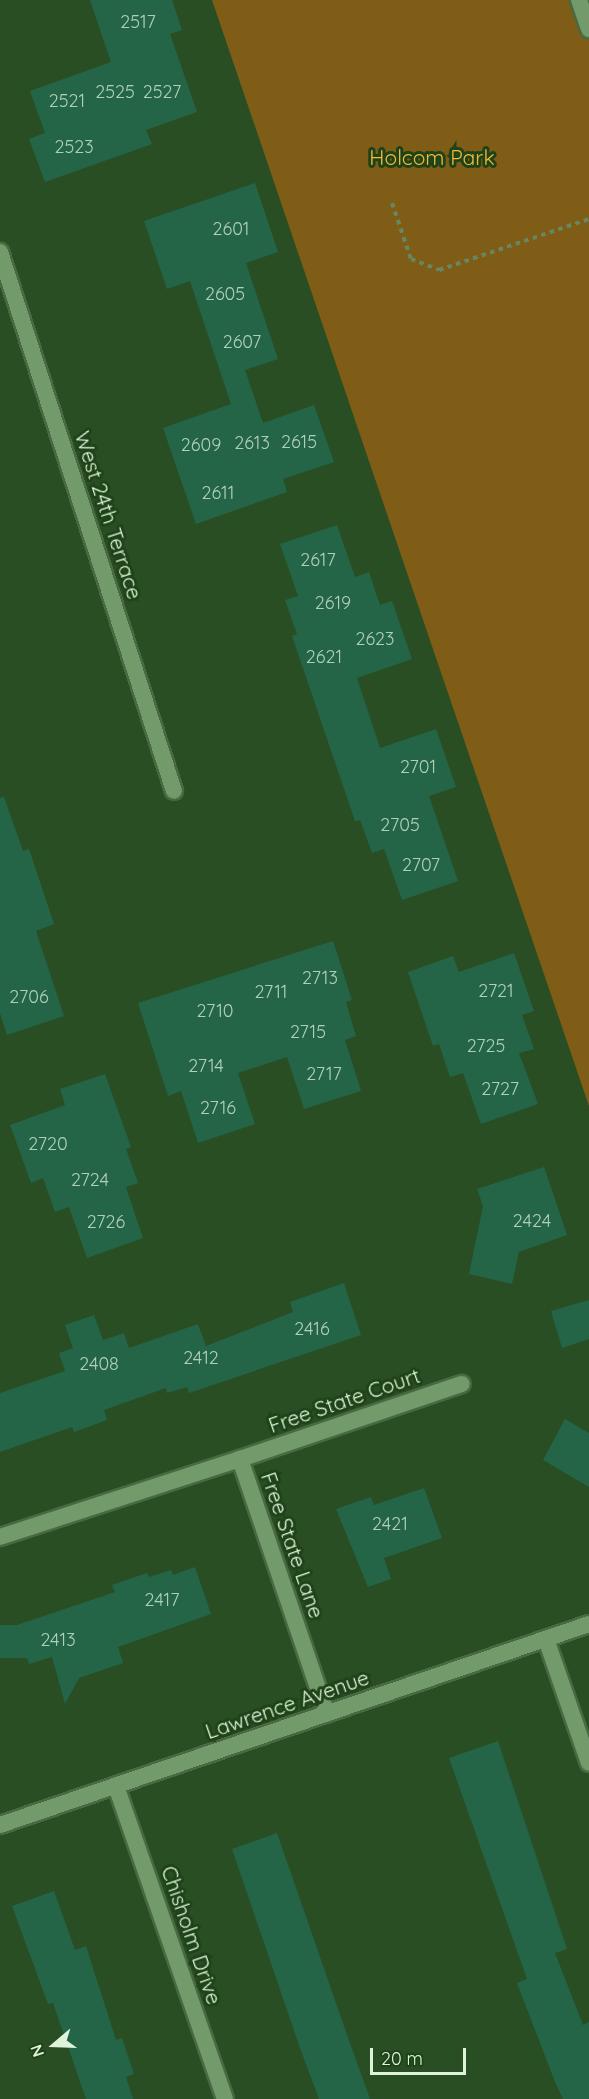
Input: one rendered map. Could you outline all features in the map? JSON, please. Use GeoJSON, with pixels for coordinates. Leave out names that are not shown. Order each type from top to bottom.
{"type":"FeatureCollection","features":[{"type":"Feature","properties":{"kind":"street"},"geometry":{"type":"LineString","coordinates":[[579,0],[589,29]]}},
{"type":"Feature","properties":{"kind":"street","name":"West 24th Terrace"},"geometry":{"type":"LineString","coordinates":[[0,252],[174,791]]}},
{"type":"Feature","properties":{"kind":"street","name":"Free State Court"},"geometry":{"type":"LineString","coordinates":[[240,1459],[462,1384]]}},
{"type":"Feature","properties":{"kind":"street","name":"Free State Lane"},"geometry":{"type":"LineString","coordinates":[[0,1537],[240,1459],[327,1714]]}},
{"type":"Feature","properties":{"kind":"street","name":"Lawrence Avenue"},"geometry":{"type":"LineString","coordinates":[[0,1825],[589,1624]]}},
{"type":"Feature","properties":{"kind":"street"},"geometry":{"type":"LineString","coordinates":[[546,1639],[589,1763]]}},
{"type":"Feature","properties":{"kind":"street","name":"Chisholm Drive"},"geometry":{"type":"LineString","coordinates":[[116,1786],[225,2099]]}},
{"type":"Feature","properties":{"kind":"path"},"geometry":{"type":"LineString","coordinates":[[393,203],[411,260],[439,270],[589,219]]}},
{"type":"Feature","properties":{"kind":"green space","name":"Holcom Park"},"geometry":{"type":"Polygon","coordinates":[[[212,0],[589,0],[589,1106],[434,652],[212,0]]]}},
{"type":"Feature","properties":{"kind":"building"},"geometry":{"type":"Polygon","coordinates":[[[90,0],[172,0],[182,30],[170,34],[197,112],[146,130],[152,144],[45,182],[29,139],[45,133],[30,91],[111,62],[90,0]]]}},
{"type":"Feature","properties":{"kind":"building"},"geometry":{"type":"Polygon","coordinates":[[[255,183],[278,252],[246,263],[278,359],[245,370],[263,423],[314,405],[334,462],[283,479],[287,492],[196,524],[163,428],[231,404],[190,281],[167,289],[144,221],[255,183]]]}},
{"type":"Feature","properties":{"kind":"building"},"geometry":{"type":"Polygon","coordinates":[[[337,525],[355,577],[369,572],[380,605],[392,601],[412,659],[357,678],[380,748],[436,729],[456,787],[429,796],[458,881],[402,900],[384,849],[372,853],[360,820],[355,821],[292,636],[297,634],[285,600],[298,596],[280,544],[337,525]]]}},
{"type":"Feature","properties":{"kind":"building"},"geometry":{"type":"Polygon","coordinates":[[[4,797],[23,851],[29,849],[54,924],[36,931],[64,1016],[7,1035],[0,1013],[0,798],[4,797]]]}},
{"type":"Feature","properties":{"kind":"building"},"geometry":{"type":"Polygon","coordinates":[[[333,941],[352,1000],[346,1002],[356,1036],[345,1040],[361,1091],[304,1109],[287,1057],[238,1073],[255,1124],[198,1143],[181,1091],[168,1096],[138,1003],[333,941]]]}},
{"type":"Feature","properties":{"kind":"building"},"geometry":{"type":"Polygon","coordinates":[[[514,953],[534,1011],[522,1015],[534,1049],[519,1053],[538,1104],[481,1124],[463,1073],[450,1077],[439,1044],[433,1046],[408,972],[453,956],[459,972],[514,953]]]}},
{"type":"Feature","properties":{"kind":"building"},"geometry":{"type":"Polygon","coordinates":[[[105,1074],[131,1147],[126,1149],[138,1183],[126,1187],[143,1238],[87,1258],[69,1207],[55,1212],[43,1178],[31,1183],[10,1125],[65,1105],[60,1089],[105,1074]]]}},
{"type":"Feature","properties":{"kind":"building"},"geometry":{"type":"Polygon","coordinates":[[[544,1167],[567,1235],[519,1252],[512,1284],[469,1274],[483,1206],[477,1189],[544,1167]]]}},
{"type":"Feature","properties":{"kind":"building"},"geometry":{"type":"Polygon","coordinates":[[[344,1283],[361,1335],[189,1393],[187,1387],[167,1393],[166,1388],[104,1410],[107,1420],[74,1432],[72,1427],[0,1452],[0,1393],[65,1371],[59,1353],[73,1348],[65,1325],[94,1315],[103,1340],[124,1333],[129,1348],[198,1324],[206,1346],[293,1312],[290,1302],[344,1283]]]}},
{"type":"Feature","properties":{"kind":"building"},"geometry":{"type":"Polygon","coordinates":[[[589,1300],[589,1339],[562,1348],[551,1311],[589,1300]]]}},
{"type":"Feature","properties":{"kind":"building"},"geometry":{"type":"Polygon","coordinates":[[[565,1419],[589,1433],[589,1487],[543,1460],[565,1419]]]}},
{"type":"Feature","properties":{"kind":"building"},"geometry":{"type":"Polygon","coordinates":[[[424,1488],[442,1538],[384,1558],[391,1579],[368,1587],[336,1509],[371,1497],[374,1505],[424,1488]]]}},
{"type":"Feature","properties":{"kind":"building"},"geometry":{"type":"Polygon","coordinates":[[[195,1567],[211,1614],[118,1647],[123,1663],[79,1678],[65,1704],[52,1657],[29,1664],[27,1658],[0,1658],[0,1625],[17,1625],[115,1592],[112,1585],[147,1573],[149,1577],[171,1570],[173,1575],[195,1567]]]}},
{"type":"Feature","properties":{"kind":"building"},"geometry":{"type":"Polygon","coordinates":[[[498,1741],[567,1949],[555,1953],[583,2025],[589,2022],[589,2099],[563,2099],[555,2082],[517,1983],[527,1979],[449,1758],[498,1741]]]}},
{"type":"Feature","properties":{"kind":"building"},"geometry":{"type":"Polygon","coordinates":[[[277,1833],[370,2099],[319,2099],[300,2048],[232,1849],[277,1833]]]}},
{"type":"Feature","properties":{"kind":"building"},"geometry":{"type":"Polygon","coordinates":[[[54,1891],[75,1950],[86,1946],[116,2040],[122,2038],[134,2074],[126,2077],[133,2099],[86,2099],[53,2003],[48,2004],[12,1906],[54,1891]]]}}]}
